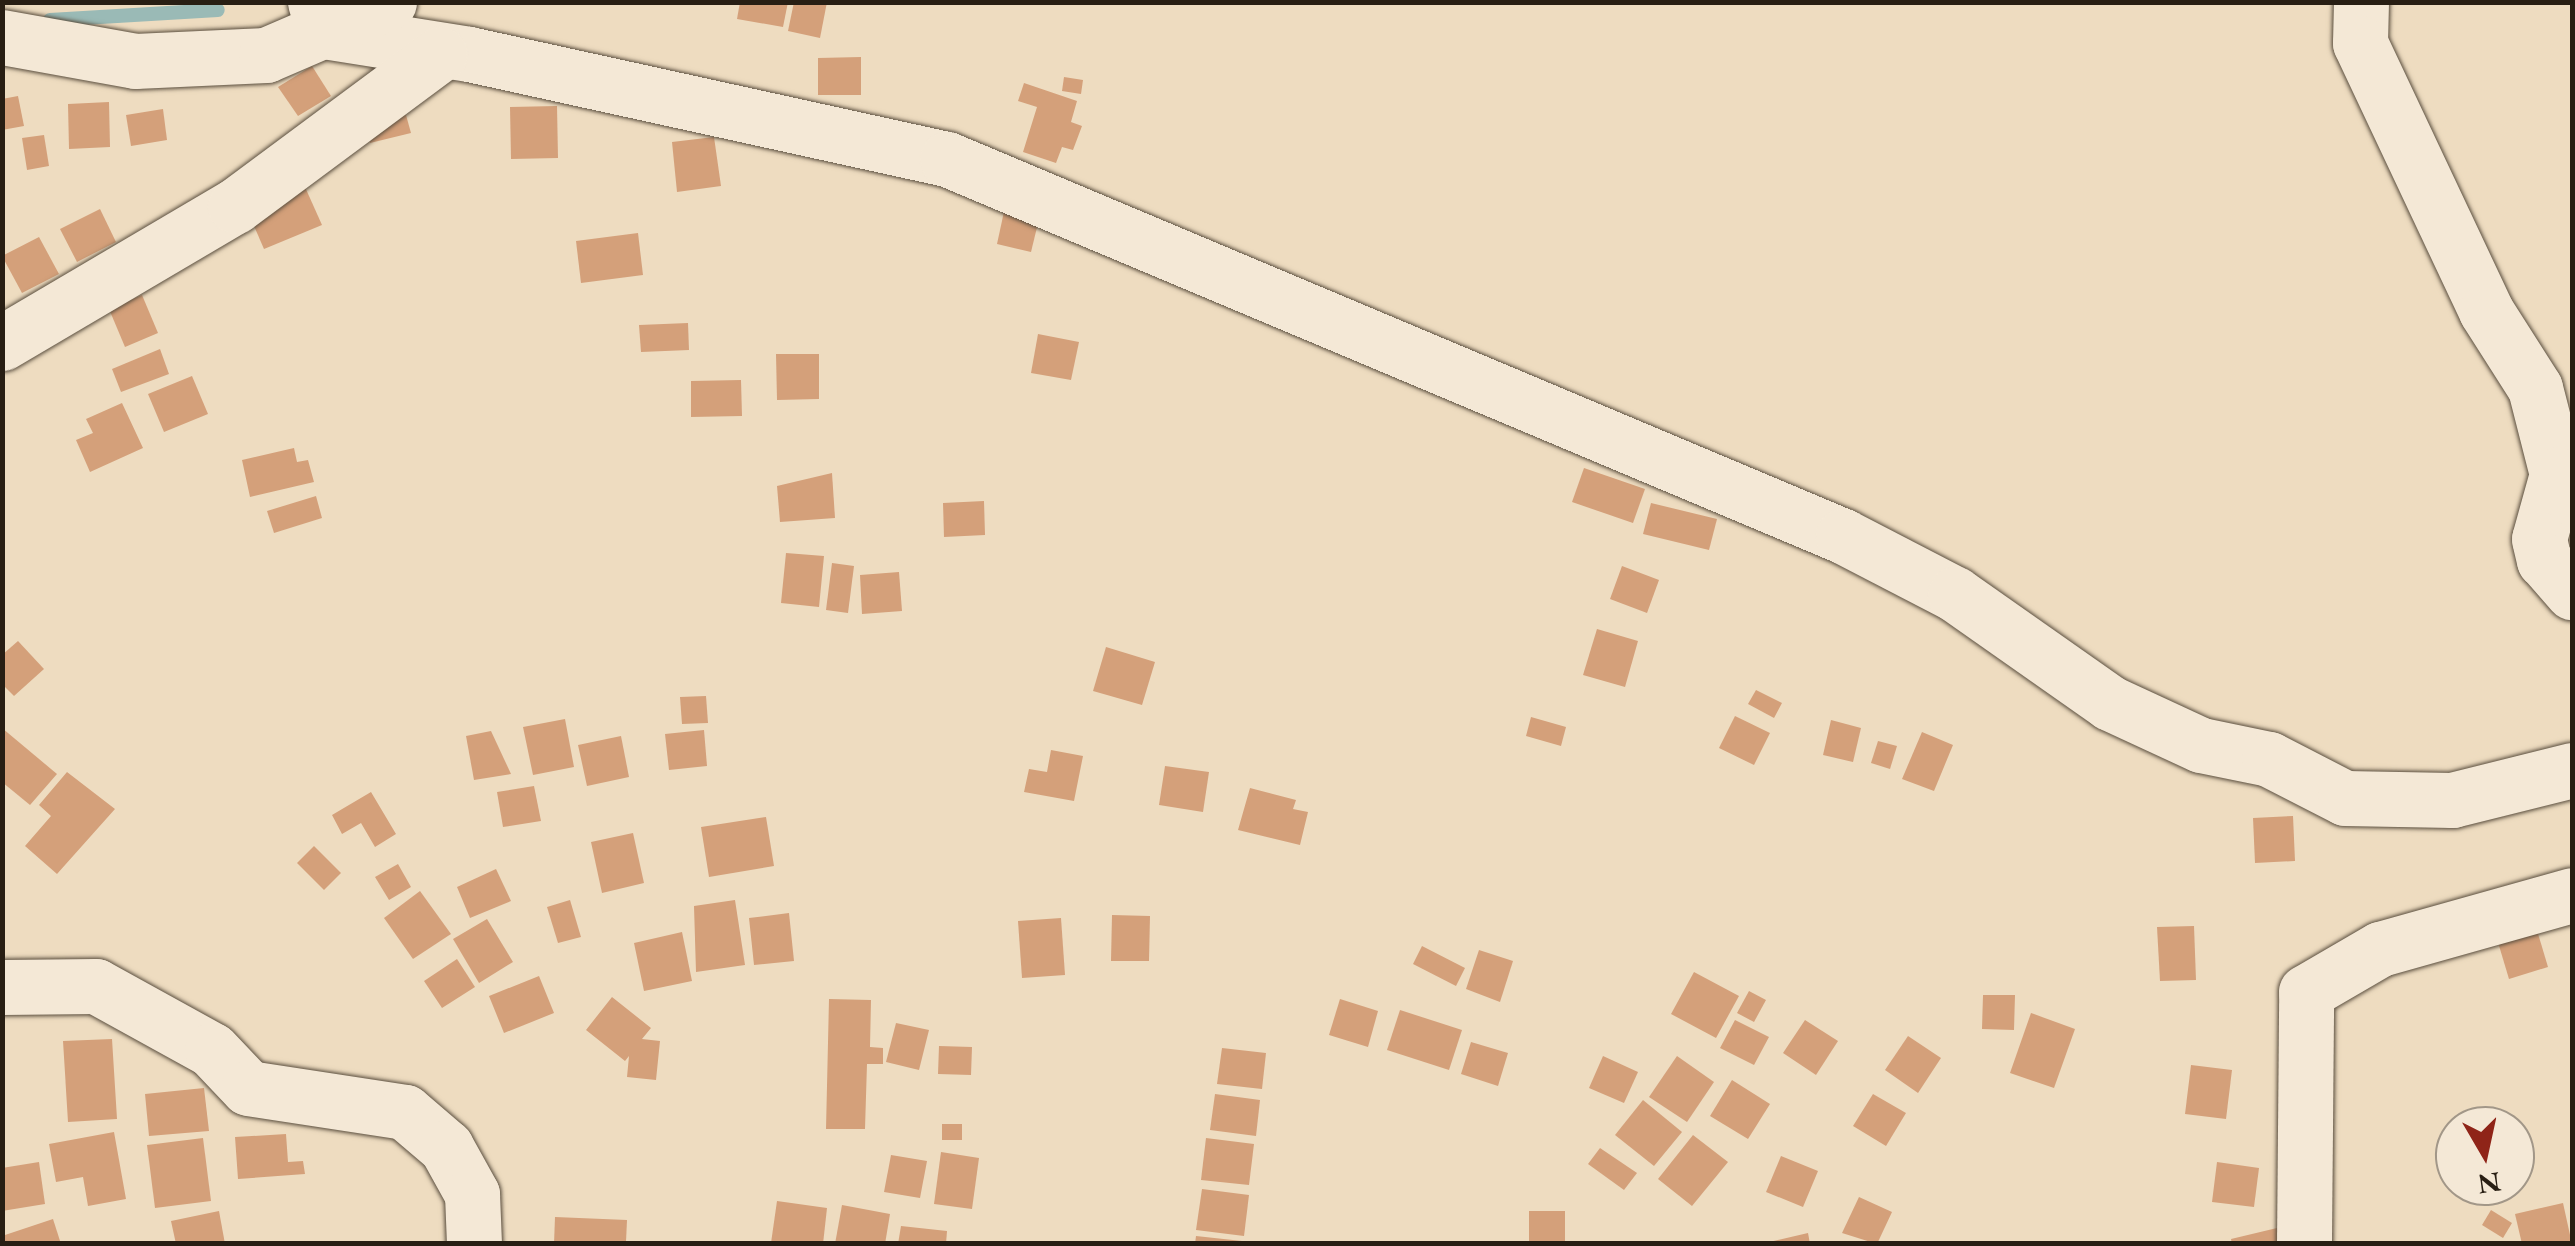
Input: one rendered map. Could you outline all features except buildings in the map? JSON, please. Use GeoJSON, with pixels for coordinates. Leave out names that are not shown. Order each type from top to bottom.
{"type":"FeatureCollection","features":[{"type":"Feature","properties":{"kind":"street"},"geometry":{"type":"LineString","coordinates":[[2,37],[135,61],[266,54],[320,17],[389,2]]}},
{"type":"Feature","properties":{"kind":"street"},"geometry":{"type":"LineString","coordinates":[[2361,2],[2360,43],[2376,79],[2486,311],[2534,388],[2557,474],[2539,539],[2544,560],[2572,592]]}},
{"type":"Feature","properties":{"kind":"street"},"geometry":{"type":"LineString","coordinates":[[320,17],[440,54],[947,160],[1843,536],[1955,594],[2110,703],[2200,745],[2269,759],[2345,798],[2452,800],[2572,770]]}},
{"type":"Feature","properties":{"kind":"street"},"geometry":{"type":"LineString","coordinates":[[2,343],[234,206],[440,54]]}},
{"type":"Feature","properties":{"kind":"street"},"geometry":{"type":"LineString","coordinates":[[2304,1244],[2306,992],[2380,949],[2572,895]]}},
{"type":"Feature","properties":{"kind":"street"},"geometry":{"type":"LineString","coordinates":[[2,988],[96,986],[212,1050],[248,1088],[406,1112],[446,1147],[472,1194],[474,1244]]}},
{"type":"Feature","properties":{"kind":"waterway"},"geometry":{"type":"LineString","coordinates":[[50,20],[218,10]]}}]}
